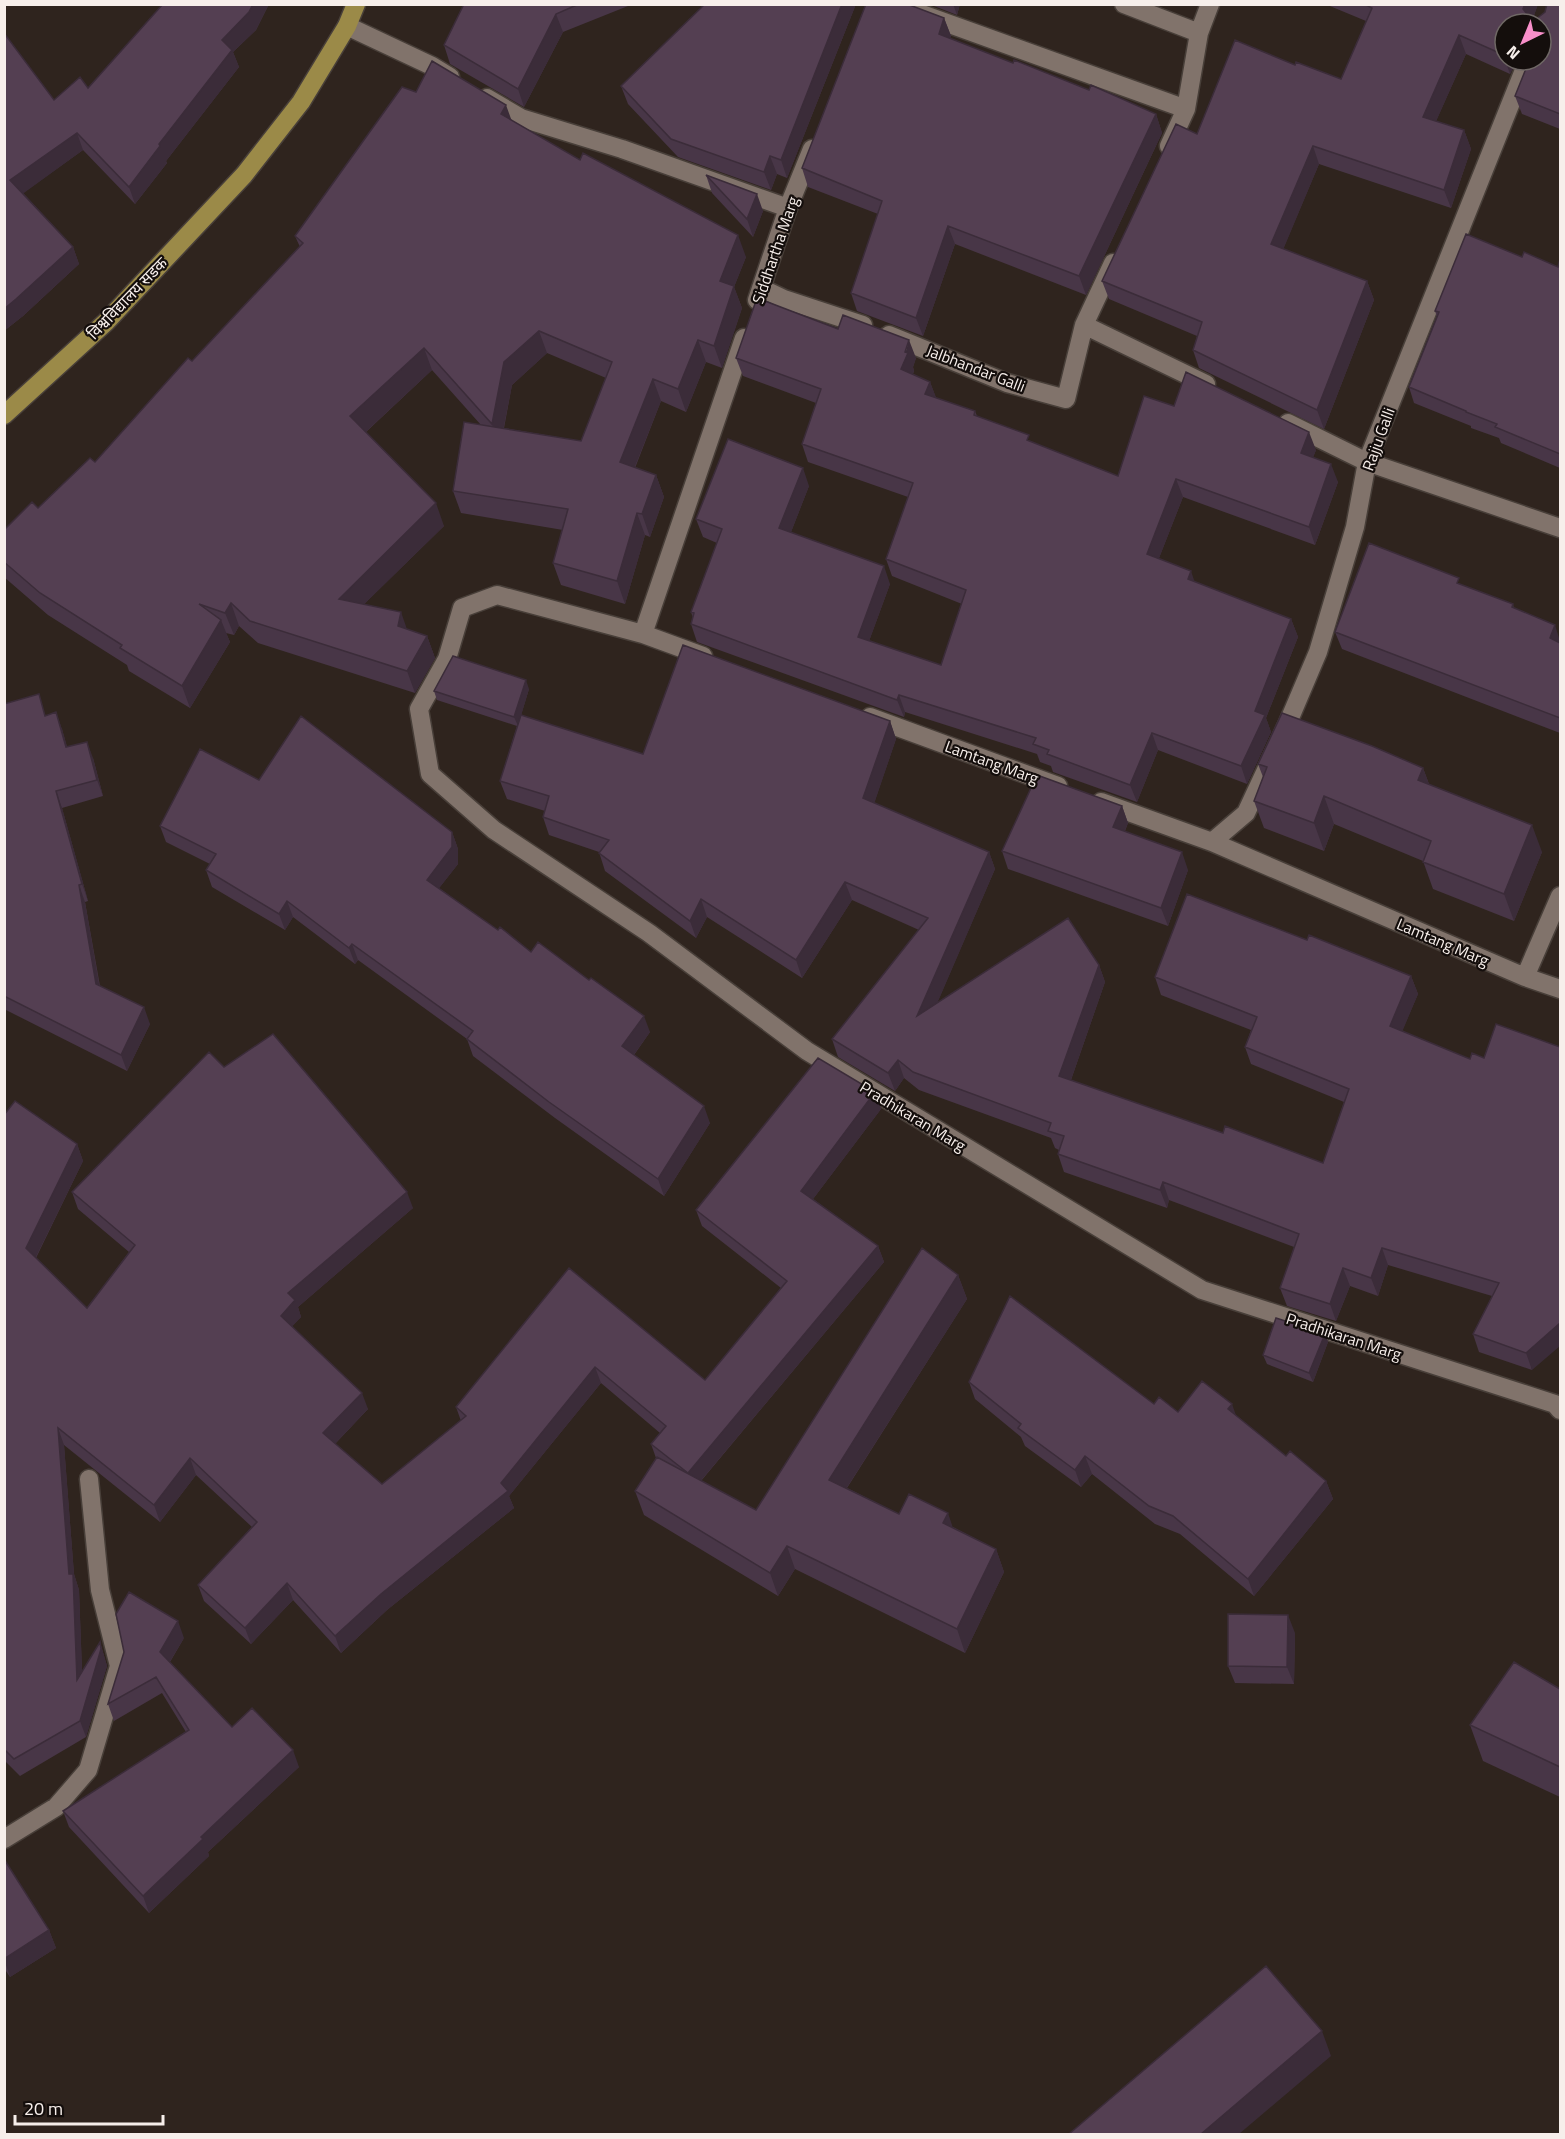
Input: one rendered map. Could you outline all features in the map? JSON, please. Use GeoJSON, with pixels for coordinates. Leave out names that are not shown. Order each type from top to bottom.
{"type":"FeatureCollection","features":[{"type":"Feature","properties":{"kind":"main road","name":"विश्वविद्यालय सडक"},"geometry":{"type":"LineString","coordinates":[[4,415],[106,322],[244,175],[301,102],[347,26],[356,4]]}},
{"type":"Feature","properties":{"kind":"street"},"geometry":{"type":"LineString","coordinates":[[894,4],[1186,109]]}},
{"type":"Feature","properties":{"kind":"street"},"geometry":{"type":"LineString","coordinates":[[1124,4],[1199,33]]}},
{"type":"Feature","properties":{"kind":"street"},"geometry":{"type":"LineString","coordinates":[[1160,163],[1186,109],[1199,33],[1210,4]]}},
{"type":"Feature","properties":{"kind":"street"},"geometry":{"type":"LineString","coordinates":[[347,26],[432,66],[521,118],[622,149],[788,208]]}},
{"type":"Feature","properties":{"kind":"street","name":"Rajju Galli"},"geometry":{"type":"LineString","coordinates":[[1212,842],[1246,813],[1318,652],[1355,527],[1367,462],[1523,72]]}},
{"type":"Feature","properties":{"kind":"street","name":"Siddhartha Marg"},"geometry":{"type":"LineString","coordinates":[[643,634],[788,208],[818,133]]}},
{"type":"Feature","properties":{"kind":"street","name":"Jalbhandar Galli"},"geometry":{"type":"LineString","coordinates":[[761,288],[784,299],[876,329],[1007,383],[1066,399],[1084,325],[1120,249]]}},
{"type":"Feature","properties":{"kind":"street"},"geometry":{"type":"LineString","coordinates":[[1084,325],[1222,392]]}},
{"type":"Feature","properties":{"kind":"street"},"geometry":{"type":"LineString","coordinates":[[1274,417],[1367,462],[1560,528]]}},
{"type":"Feature","properties":{"kind":"street","name":"Pradhikaran Marg"},"geometry":{"type":"LineString","coordinates":[[643,634],[497,595],[462,608],[447,659],[419,709],[430,774],[494,830],[649,933],[807,1052],[1202,1290],[1559,1404]]}},
{"type":"Feature","properties":{"kind":"street"},"geometry":{"type":"LineString","coordinates":[[643,634],[720,662]]}},
{"type":"Feature","properties":{"kind":"street","name":"Lamtang Marg"},"geometry":{"type":"LineString","coordinates":[[852,711],[1212,842],[1525,977],[1560,989]]}},
{"type":"Feature","properties":{"kind":"street"},"geometry":{"type":"LineString","coordinates":[[1525,977],[1560,896]]}},
{"type":"Feature","properties":{"kind":"street"},"geometry":{"type":"LineString","coordinates":[[4,1839],[56,1807],[88,1770],[119,1666],[100,1590],[89,1479]]}},
{"type":"Feature","properties":{"kind":"building"},"geometry":{"type":"Polygon","coordinates":[[[163,4],[253,4],[249,12],[222,40],[232,50],[159,144],[160,146],[129,187],[77,133],[10,180],[73,247],[4,309],[4,33],[54,100],[80,77],[88,88],[163,4]]]}},
{"type":"Feature","properties":{"kind":"building"},"geometry":{"type":"Polygon","coordinates":[[[464,4],[579,4],[556,14],[518,89],[444,45],[464,4]]]}},
{"type":"Feature","properties":{"kind":"building"},"geometry":{"type":"Polygon","coordinates":[[[705,4],[842,4],[781,160],[770,156],[764,172],[671,139],[621,86],[705,4]]]}},
{"type":"Feature","properties":{"kind":"building"},"geometry":{"type":"Polygon","coordinates":[[[866,4],[907,4],[944,18],[939,34],[1013,63],[1014,60],[1089,90],[1091,85],[1156,114],[1079,276],[948,226],[916,318],[851,293],[882,201],[802,168],[866,4]]]}},
{"type":"Feature","properties":{"kind":"building"},"geometry":{"type":"Polygon","coordinates":[[[1364,4],[1525,4],[1523,9],[1525,12],[1493,12],[1493,50],[1459,35],[1423,117],[1464,130],[1444,190],[1313,146],[1271,244],[1367,281],[1317,410],[1193,350],[1202,322],[1102,281],[1176,124],[1197,134],[1235,40],[1295,65],[1296,62],[1341,79],[1372,8],[1364,4]]]}},
{"type":"Feature","properties":{"kind":"building"},"geometry":{"type":"Polygon","coordinates":[[[1547,4],[1560,4],[1560,114],[1515,96],[1525,72],[1553,72],[1553,12],[1545,12],[1547,4]]]}},
{"type":"Feature","properties":{"kind":"building"},"geometry":{"type":"Polygon","coordinates":[[[432,61],[506,105],[501,114],[580,160],[583,153],[738,235],[720,281],[734,286],[714,346],[698,340],[678,389],[653,379],[620,462],[656,475],[642,514],[637,513],[617,581],[553,563],[568,509],[453,491],[464,422],[581,441],[612,362],[539,331],[504,362],[492,424],[424,348],[350,416],[436,503],[339,599],[401,612],[398,626],[427,636],[407,671],[250,621],[231,603],[225,613],[199,604],[221,620],[182,686],[120,648],[122,645],[40,593],[4,562],[4,530],[32,502],[38,508],[90,458],[95,462],[188,358],[192,361],[303,243],[295,236],[402,87],[416,92],[432,61]]]}},
{"type":"Feature","properties":{"kind":"building"},"geometry":{"type":"Polygon","coordinates":[[[706,175],[757,194],[747,219],[706,175]]]}},
{"type":"Feature","properties":{"kind":"building"},"geometry":{"type":"Polygon","coordinates":[[[1466,234],[1522,257],[1524,252],[1558,267],[1560,259],[1560,454],[1495,427],[1497,424],[1409,387],[1439,312],[1435,311],[1466,234]]]}},
{"type":"Feature","properties":{"kind":"building"},"geometry":{"type":"Polygon","coordinates":[[[757,298],[838,329],[843,315],[909,340],[905,352],[908,353],[901,369],[930,382],[925,394],[975,411],[974,415],[1029,435],[1027,440],[1118,476],[1144,396],[1174,406],[1186,372],[1309,432],[1301,453],[1331,464],[1309,527],[1176,479],[1147,554],[1191,571],[1188,579],[1291,619],[1255,711],[1265,715],[1241,766],[1152,733],[1130,785],[1047,754],[1049,750],[1033,744],[1036,738],[899,695],[897,700],[691,624],[694,613],[691,612],[722,529],[696,519],[728,439],[803,468],[779,528],[884,566],[858,637],[941,665],[966,590],[886,559],[913,483],[802,444],[821,389],[736,358],[757,298]]]}},
{"type":"Feature","properties":{"kind":"building"},"geometry":{"type":"Polygon","coordinates":[[[1369,543],[1459,578],[1457,583],[1513,604],[1512,607],[1555,625],[1550,638],[1560,643],[1560,718],[1335,632],[1369,543]]]}},
{"type":"Feature","properties":{"kind":"building"},"geometry":{"type":"Polygon","coordinates":[[[683,645],[890,721],[863,798],[989,852],[917,1016],[1068,918],[1099,965],[1059,1076],[1223,1133],[1225,1126],[1323,1163],[1349,1089],[1245,1047],[1257,1017],[1155,977],[1187,894],[1307,940],[1309,935],[1411,976],[1390,1026],[1470,1059],[1472,1053],[1484,1058],[1496,1024],[1560,1047],[1560,1323],[1526,1353],[1473,1334],[1499,1283],[1382,1248],[1371,1278],[1343,1268],[1330,1304],[1280,1288],[1299,1234],[1163,1182],[1160,1190],[1058,1154],[1064,1136],[1048,1131],[1051,1123],[913,1072],[898,1060],[888,1073],[832,1039],[928,918],[845,882],[796,960],[701,899],[690,921],[599,853],[609,840],[543,817],[549,796],[500,781],[521,715],[643,754],[683,645]]]}},
{"type":"Feature","properties":{"kind":"building"},"geometry":{"type":"Polygon","coordinates":[[[453,656],[526,680],[514,717],[434,691],[453,656]]]}},
{"type":"Feature","properties":{"kind":"building"},"geometry":{"type":"Polygon","coordinates":[[[39,694],[45,716],[56,712],[66,747],[87,742],[97,780],[56,791],[82,884],[79,885],[96,984],[144,1007],[121,1055],[4,996],[4,704],[39,694]]]}},
{"type":"Feature","properties":{"kind":"building"},"geometry":{"type":"Polygon","coordinates":[[[1282,713],[1372,746],[1423,768],[1418,780],[1532,825],[1504,894],[1423,862],[1431,841],[1324,796],[1314,823],[1254,801],[1267,767],[1258,764],[1282,713]]]}},
{"type":"Feature","properties":{"kind":"building"},"geometry":{"type":"Polygon","coordinates":[[[301,716],[452,832],[452,847],[427,880],[498,930],[500,927],[531,952],[538,942],[589,980],[591,978],[644,1016],[622,1046],[704,1106],[658,1179],[549,1102],[467,1039],[473,1031],[352,944],[349,948],[287,901],[279,914],[206,870],[216,854],[160,826],[200,749],[259,780],[301,716]]]}},
{"type":"Feature","properties":{"kind":"building"},"geometry":{"type":"Polygon","coordinates":[[[1037,775],[1122,806],[1113,827],[1182,852],[1161,908],[1002,851],[1037,775]]]}},
{"type":"Feature","properties":{"kind":"building"},"geometry":{"type":"Polygon","coordinates":[[[273,1034],[407,1192],[288,1293],[295,1300],[281,1316],[362,1393],[323,1433],[382,1484],[466,1416],[456,1407],[569,1268],[705,1380],[787,1281],[696,1210],[818,1058],[875,1092],[801,1191],[878,1246],[688,1473],[651,1444],[666,1426],[595,1367],[501,1483],[508,1491],[381,1594],[335,1636],[287,1583],[245,1628],[198,1585],[257,1522],[190,1458],[154,1505],[58,1428],[69,1574],[73,1574],[77,1680],[100,1642],[101,1649],[80,1721],[14,1759],[4,1749],[4,1115],[15,1101],[77,1144],[26,1248],[87,1308],[135,1245],[72,1192],[209,1052],[224,1067],[273,1034]]]}},
{"type":"Feature","properties":{"kind":"building"},"geometry":{"type":"Polygon","coordinates":[[[922,1248],[958,1275],[829,1480],[899,1514],[909,1494],[948,1513],[943,1523],[996,1549],[957,1629],[787,1546],[770,1573],[635,1491],[657,1457],[756,1510],[922,1248]]]}},
{"type":"Feature","properties":{"kind":"building"},"geometry":{"type":"Polygon","coordinates":[[[1010,1296],[1154,1404],[1159,1397],[1178,1412],[1202,1381],[1232,1404],[1228,1409],[1286,1456],[1290,1451],[1326,1481],[1248,1579],[1173,1516],[1149,1506],[1085,1456],[1075,1470],[1018,1428],[1021,1424],[969,1382],[1010,1296]]]}},
{"type":"Feature","properties":{"kind":"building"},"geometry":{"type":"Polygon","coordinates":[[[1276,1318],[1325,1334],[1309,1373],[1263,1355],[1276,1318]]]}},
{"type":"Feature","properties":{"kind":"building"},"geometry":{"type":"Polygon","coordinates":[[[129,1592],[178,1621],[160,1652],[232,1727],[252,1708],[293,1750],[201,1837],[203,1839],[143,1896],[63,1811],[189,1730],[156,1677],[108,1704],[124,1652],[116,1614],[129,1592]]]}},
{"type":"Feature","properties":{"kind":"building"},"geometry":{"type":"Polygon","coordinates":[[[1228,1614],[1288,1615],[1287,1667],[1228,1666],[1228,1614]]]}},
{"type":"Feature","properties":{"kind":"building"},"geometry":{"type":"Polygon","coordinates":[[[1514,1662],[1560,1689],[1560,1767],[1470,1725],[1514,1662]]]}},
{"type":"Feature","properties":{"kind":"building"},"geometry":{"type":"Polygon","coordinates":[[[4,1859],[49,1930],[4,1959],[4,1859]]]}},
{"type":"Feature","properties":{"kind":"building"},"geometry":{"type":"Polygon","coordinates":[[[1266,1966],[1322,2031],[1201,2134],[1069,2134],[1266,1966]]]}}]}
